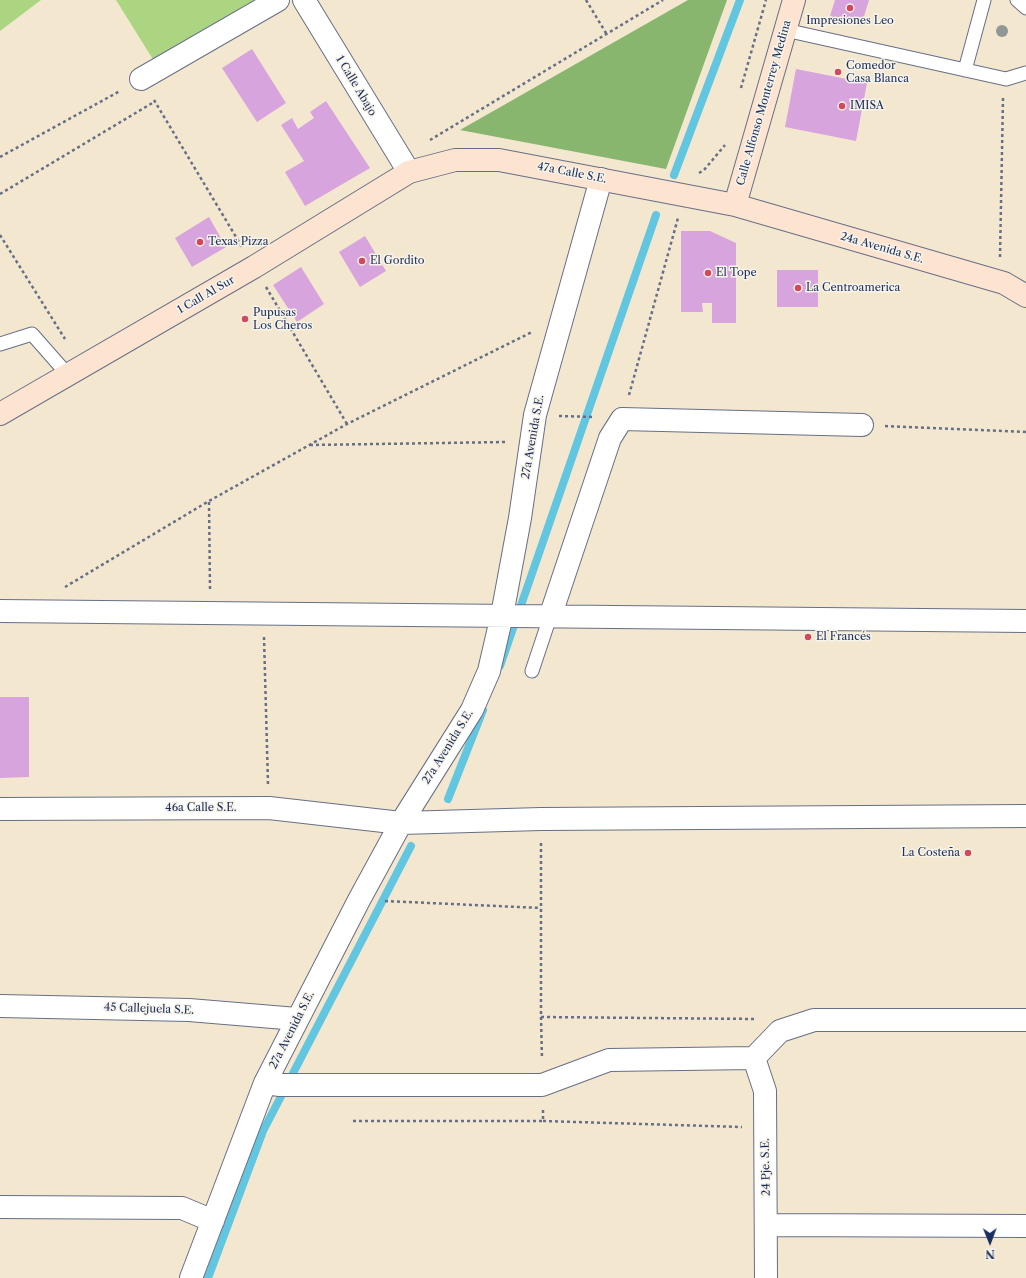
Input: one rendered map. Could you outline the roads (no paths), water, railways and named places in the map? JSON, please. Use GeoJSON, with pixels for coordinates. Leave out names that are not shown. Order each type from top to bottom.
{"type":"FeatureCollection","features":[{"type":"Feature","properties":{"kind":"street"},"geometry":{"type":"LineString","coordinates":[[141,79],[278,0]]}},
{"type":"Feature","properties":{"kind":"street","name":"1 Calle Abajo"},"geometry":{"type":"LineString","coordinates":[[304,0],[409,172]]}},
{"type":"Feature","properties":{"kind":"street","name":"Calle Alfonso Monterrey Medina"},"geometry":{"type":"LineString","coordinates":[[735,205],[794,0]]}},
{"type":"Feature","properties":{"kind":"street","name":"47a Calle S.E."},"geometry":{"type":"LineString","coordinates":[[409,172],[455,160],[499,160],[601,179],[684,197],[735,205]]}},
{"type":"Feature","properties":{"kind":"street","name":"1 Call Al Sur"},"geometry":{"type":"LineString","coordinates":[[0,414],[254,267],[409,172]]}},
{"type":"Feature","properties":{"kind":"street","name":"27a Avenida S.E."},"geometry":{"type":"LineString","coordinates":[[192,1278],[213,1221],[273,1084],[297,1019],[405,823],[472,710],[489,671],[524,616],[520,518],[535,415],[561,317],[601,179]]}},
{"type":"Feature","properties":{"kind":"street","name":"24a Avenida S.E."},"geometry":{"type":"LineString","coordinates":[[735,205],[1004,283],[1026,296]]}},
{"type":"Feature","properties":{"kind":"street"},"geometry":{"type":"LineString","coordinates":[[524,616],[610,438],[622,419],[862,425]]}},
{"type":"Feature","properties":{"kind":"street"},"geometry":{"type":"LineString","coordinates":[[0,611],[264,612],[1026,621]]}},
{"type":"Feature","properties":{"kind":"street","name":"46a Calle S.E."},"geometry":{"type":"LineString","coordinates":[[0,808],[269,808],[405,823],[541,819],[1026,816]]}},
{"type":"Feature","properties":{"kind":"street","name":"45 Callejuela S.E."},"geometry":{"type":"LineString","coordinates":[[0,1006],[189,1010],[297,1019]]}},
{"type":"Feature","properties":{"kind":"street"},"geometry":{"type":"LineString","coordinates":[[273,1084],[542,1085],[610,1060],[754,1058],[780,1031],[814,1020],[1026,1020]]}},
{"type":"Feature","properties":{"kind":"street","name":"24 Pje. S.E."},"geometry":{"type":"LineString","coordinates":[[754,1058],[765,1091],[767,1225],[766,1278]]}},
{"type":"Feature","properties":{"kind":"street"},"geometry":{"type":"LineString","coordinates":[[0,1207],[182,1208],[213,1221]]}},
{"type":"Feature","properties":{"kind":"street"},"geometry":{"type":"LineString","coordinates":[[767,1225],[1026,1226]]}},
{"type":"Feature","properties":{"kind":"lane"},"geometry":{"type":"LineString","coordinates":[[966,70],[984,0]]}},
{"type":"Feature","properties":{"kind":"lane"},"geometry":{"type":"LineString","coordinates":[[1017,0],[1026,8]]}},
{"type":"Feature","properties":{"kind":"lane"},"geometry":{"type":"LineString","coordinates":[[785,30],[1006,79],[1026,73]]}},
{"type":"Feature","properties":{"kind":"lane"},"geometry":{"type":"LineString","coordinates":[[0,344],[32,334],[75,371]]}},
{"type":"Feature","properties":{"kind":"lane"},"geometry":{"type":"LineString","coordinates":[[524,616],[532,671]]}},
{"type":"Feature","properties":{"kind":"waterway"},"geometry":{"type":"LineString","coordinates":[[674,175],[740,0]]}},
{"type":"Feature","properties":{"kind":"waterway"},"geometry":{"type":"LineString","coordinates":[[500,666],[656,215]]}},
{"type":"Feature","properties":{"kind":"waterway"},"geometry":{"type":"LineString","coordinates":[[448,799],[483,710]]}},
{"type":"Feature","properties":{"kind":"waterway"},"geometry":{"type":"LineString","coordinates":[[208,1278],[263,1131],[411,846]]}},
{"type":"Feature","properties":{"kind":"place","name":"Impresiones Leo"},"geometry":{"type":"Point","coordinates":[850,8]}},
{"type":"Feature","properties":{"kind":"place","name":"Comedor Casa Blanca"},"geometry":{"type":"Point","coordinates":[838,72]}},
{"type":"Feature","properties":{"kind":"place","name":"IMISA"},"geometry":{"type":"Point","coordinates":[842,106]}},
{"type":"Feature","properties":{"kind":"place","name":"Texas Pizza"},"geometry":{"type":"Point","coordinates":[200,242]}},
{"type":"Feature","properties":{"kind":"place","name":"El Gordito"},"geometry":{"type":"Point","coordinates":[362,261]}},
{"type":"Feature","properties":{"kind":"place","name":"El Tope"},"geometry":{"type":"Point","coordinates":[708,273]}},
{"type":"Feature","properties":{"kind":"place","name":"La Centroamerica"},"geometry":{"type":"Point","coordinates":[798,288]}},
{"type":"Feature","properties":{"kind":"place","name":"Pupusas Los Cheros"},"geometry":{"type":"Point","coordinates":[245,319]}},
{"type":"Feature","properties":{"kind":"place","name":"El Francés"},"geometry":{"type":"Point","coordinates":[808,637]}},
{"type":"Feature","properties":{"kind":"place","name":"La Costeña"},"geometry":{"type":"Point","coordinates":[968,853]}}]}
